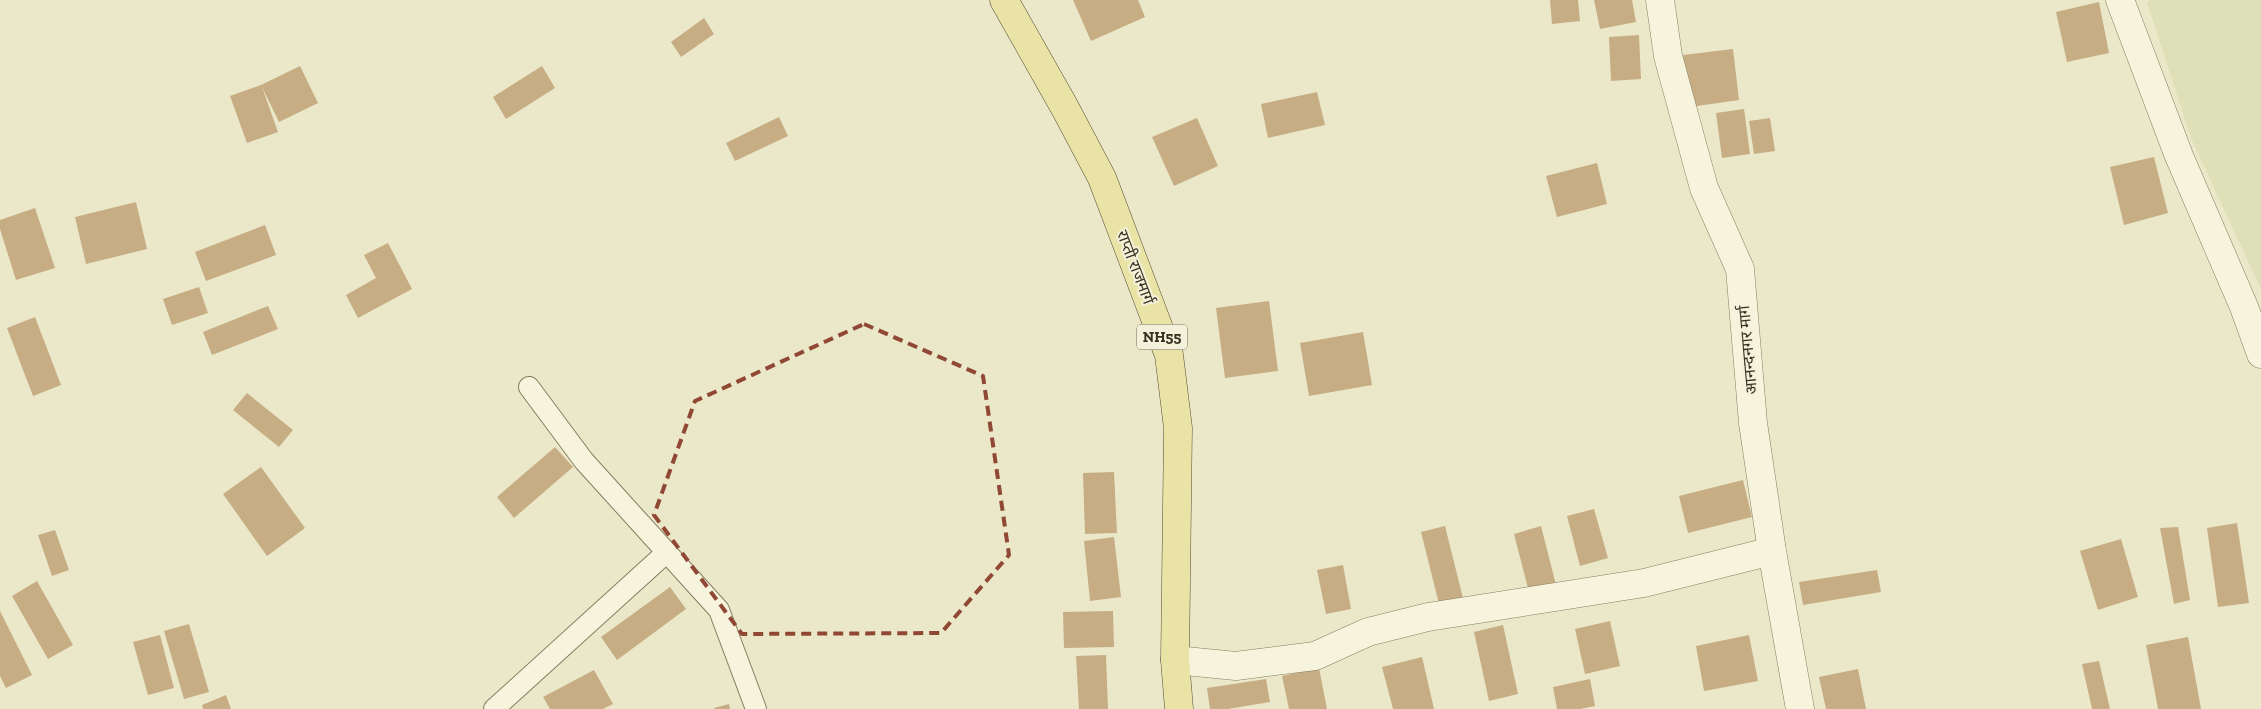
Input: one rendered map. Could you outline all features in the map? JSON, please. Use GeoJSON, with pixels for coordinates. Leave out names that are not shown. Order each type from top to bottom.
{"type":"FeatureCollection","features":[{"type":"Feature","properties":{"kind":"main road","name":"राप्ती राजमार्ग"},"geometry":{"type":"LineString","coordinates":[[1004,0],[1102,178],[1169,355],[1178,428],[1175,660],[1179,709]]}},
{"type":"Feature","properties":{"kind":"street","name":"आनन्दनगर मार्ग"},"geometry":{"type":"LineString","coordinates":[[1660,0],[1668,56],[1704,188],[1740,269],[1753,423],[1772,551],[1800,709]]}},
{"type":"Feature","properties":{"kind":"street"},"geometry":{"type":"LineString","coordinates":[[2120,0],[2179,156],[2244,308],[2261,354]]}},
{"type":"Feature","properties":{"kind":"street"},"geometry":{"type":"LineString","coordinates":[[1175,660],[1236,666],[1316,656],[1368,632],[1428,618],[1549,600],[1644,583],[1772,551]]}},
{"type":"Feature","properties":{"kind":"lane"},"geometry":{"type":"LineString","coordinates":[[529,387],[584,461],[719,610],[756,709]]}},
{"type":"Feature","properties":{"kind":"lane"},"geometry":{"type":"LineString","coordinates":[[494,709],[667,552]]}},
{"type":"Feature","properties":{"kind":"highlighted area"},"geometry":{"type":"Polygon","coordinates":[[[864,324],[983,376],[1009,555],[941,633],[742,634],[654,515],[695,401],[864,324]]]}},
{"type":"Feature","properties":{"kind":"green space"},"geometry":{"type":"Polygon","coordinates":[[[2152,0],[2261,0],[2261,289],[2191,138],[2147,2],[2152,0]]]}},
{"type":"Feature","properties":{"kind":"building"},"geometry":{"type":"Polygon","coordinates":[[[1073,0],[1138,0],[1145,17],[1091,41],[1073,0]]]}},
{"type":"Feature","properties":{"kind":"building"},"geometry":{"type":"Polygon","coordinates":[[[1550,0],[1578,0],[1580,21],[1552,24],[1550,0]]]}},
{"type":"Feature","properties":{"kind":"building"},"geometry":{"type":"Polygon","coordinates":[[[1594,0],[1632,0],[1636,22],[1600,29],[1594,0]]]}},
{"type":"Feature","properties":{"kind":"building"},"geometry":{"type":"Polygon","coordinates":[[[2099,2],[2109,53],[2067,62],[2056,12],[2099,2]]]}},
{"type":"Feature","properties":{"kind":"building"},"geometry":{"type":"Polygon","coordinates":[[[704,18],[714,34],[681,57],[671,42],[704,18]]]}},
{"type":"Feature","properties":{"kind":"building"},"geometry":{"type":"Polygon","coordinates":[[[1639,35],[1641,79],[1611,81],[1609,37],[1639,35]]]}},
{"type":"Feature","properties":{"kind":"building"},"geometry":{"type":"Polygon","coordinates":[[[1733,49],[1739,100],[1690,107],[1683,55],[1733,49]]]}},
{"type":"Feature","properties":{"kind":"building"},"geometry":{"type":"Polygon","coordinates":[[[300,66],[318,103],[279,122],[262,87],[278,132],[247,143],[230,96],[261,85],[300,66]]]}},
{"type":"Feature","properties":{"kind":"building"},"geometry":{"type":"Polygon","coordinates":[[[542,66],[555,88],[506,119],[493,97],[542,66]]]}},
{"type":"Feature","properties":{"kind":"building"},"geometry":{"type":"Polygon","coordinates":[[[1317,92],[1325,125],[1268,138],[1261,104],[1317,92]]]}},
{"type":"Feature","properties":{"kind":"building"},"geometry":{"type":"Polygon","coordinates":[[[1744,109],[1750,154],[1722,158],[1716,113],[1744,109]]]}},
{"type":"Feature","properties":{"kind":"building"},"geometry":{"type":"Polygon","coordinates":[[[779,117],[788,136],[735,161],[726,143],[779,117]]]}},
{"type":"Feature","properties":{"kind":"building"},"geometry":{"type":"Polygon","coordinates":[[[1197,118],[1218,166],[1174,186],[1152,137],[1197,118]]]}},
{"type":"Feature","properties":{"kind":"building"},"geometry":{"type":"Polygon","coordinates":[[[1770,118],[1775,151],[1754,154],[1749,121],[1770,118]]]}},
{"type":"Feature","properties":{"kind":"building"},"geometry":{"type":"Polygon","coordinates":[[[2154,157],[2168,213],[2124,225],[2110,167],[2154,157]]]}},
{"type":"Feature","properties":{"kind":"building"},"geometry":{"type":"Polygon","coordinates":[[[1597,163],[1607,204],[1557,217],[1546,176],[1597,163]]]}},
{"type":"Feature","properties":{"kind":"building"},"geometry":{"type":"Polygon","coordinates":[[[136,202],[147,249],[86,264],[75,217],[136,202]]]}},
{"type":"Feature","properties":{"kind":"building"},"geometry":{"type":"Polygon","coordinates":[[[35,208],[55,268],[16,280],[0,229],[0,220],[35,208]]]}},
{"type":"Feature","properties":{"kind":"building"},"geometry":{"type":"Polygon","coordinates":[[[265,225],[276,255],[206,281],[195,252],[265,225]]]}},
{"type":"Feature","properties":{"kind":"building"},"geometry":{"type":"Polygon","coordinates":[[[388,243],[412,289],[358,318],[346,295],[376,278],[364,255],[388,243]]]}},
{"type":"Feature","properties":{"kind":"building"},"geometry":{"type":"Polygon","coordinates":[[[199,287],[208,313],[172,325],[163,299],[199,287]]]}},
{"type":"Feature","properties":{"kind":"building"},"geometry":{"type":"Polygon","coordinates":[[[1269,301],[1278,371],[1225,378],[1216,308],[1269,301]]]}},
{"type":"Feature","properties":{"kind":"building"},"geometry":{"type":"Polygon","coordinates":[[[268,306],[278,329],[212,355],[203,332],[268,306]]]}},
{"type":"Feature","properties":{"kind":"building"},"geometry":{"type":"Polygon","coordinates":[[[35,317],[61,385],[33,396],[7,328],[35,317]]]}},
{"type":"Feature","properties":{"kind":"building"},"geometry":{"type":"Polygon","coordinates":[[[1363,332],[1372,385],[1309,396],[1300,343],[1363,332]]]}},
{"type":"Feature","properties":{"kind":"building"},"geometry":{"type":"Polygon","coordinates":[[[247,393],[293,430],[279,447],[233,410],[247,393]]]}},
{"type":"Feature","properties":{"kind":"building"},"geometry":{"type":"Polygon","coordinates":[[[555,447],[573,467],[514,518],[497,497],[555,447]]]}},
{"type":"Feature","properties":{"kind":"building"},"geometry":{"type":"Polygon","coordinates":[[[261,467],[305,528],[267,556],[223,494],[261,467]]]}},
{"type":"Feature","properties":{"kind":"building"},"geometry":{"type":"Polygon","coordinates":[[[1114,472],[1117,533],[1085,534],[1083,473],[1114,472]]]}},
{"type":"Feature","properties":{"kind":"building"},"geometry":{"type":"Polygon","coordinates":[[[1743,480],[1752,517],[1688,533],[1679,496],[1743,480]]]}},
{"type":"Feature","properties":{"kind":"building"},"geometry":{"type":"Polygon","coordinates":[[[1594,509],[1608,558],[1580,566],[1567,516],[1594,509]]]}},
{"type":"Feature","properties":{"kind":"building"},"geometry":{"type":"Polygon","coordinates":[[[2237,523],[2249,603],[2218,607],[2207,528],[2237,523]]]}},
{"type":"Feature","properties":{"kind":"building"},"geometry":{"type":"Polygon","coordinates":[[[1445,526],[1463,598],[1439,604],[1421,532],[1445,526]]]}},
{"type":"Feature","properties":{"kind":"building"},"geometry":{"type":"Polygon","coordinates":[[[1541,526],[1556,585],[1529,592],[1514,534],[1541,526]]]}},
{"type":"Feature","properties":{"kind":"building"},"geometry":{"type":"Polygon","coordinates":[[[2178,527],[2190,600],[2174,604],[2160,528],[2178,527]]]}},
{"type":"Feature","properties":{"kind":"building"},"geometry":{"type":"Polygon","coordinates":[[[55,530],[69,570],[52,576],[38,535],[55,530]]]}},
{"type":"Feature","properties":{"kind":"building"},"geometry":{"type":"Polygon","coordinates":[[[1114,537],[1121,597],[1090,601],[1084,541],[1114,537]]]}},
{"type":"Feature","properties":{"kind":"building"},"geometry":{"type":"Polygon","coordinates":[[[2121,539],[2138,597],[2098,610],[2080,551],[2121,539]]]}},
{"type":"Feature","properties":{"kind":"building"},"geometry":{"type":"Polygon","coordinates":[[[1343,565],[1351,609],[1326,614],[1317,570],[1343,565]]]}},
{"type":"Feature","properties":{"kind":"building"},"geometry":{"type":"Polygon","coordinates":[[[1877,570],[1881,592],[1803,605],[1799,582],[1877,570]]]}},
{"type":"Feature","properties":{"kind":"building"},"geometry":{"type":"Polygon","coordinates":[[[37,581],[73,645],[48,659],[12,596],[37,581]]]}},
{"type":"Feature","properties":{"kind":"building"},"geometry":{"type":"Polygon","coordinates":[[[670,587],[686,609],[617,660],[601,637],[670,587]]]}},
{"type":"Feature","properties":{"kind":"building"},"geometry":{"type":"Polygon","coordinates":[[[0,611],[32,675],[6,688],[0,676],[0,611]]]}},
{"type":"Feature","properties":{"kind":"building"},"geometry":{"type":"Polygon","coordinates":[[[1113,611],[1114,647],[1064,648],[1063,612],[1113,611]]]}},
{"type":"Feature","properties":{"kind":"building"},"geometry":{"type":"Polygon","coordinates":[[[1610,621],[1620,666],[1585,674],[1575,629],[1610,621]]]}},
{"type":"Feature","properties":{"kind":"building"},"geometry":{"type":"Polygon","coordinates":[[[189,624],[209,692],[184,699],[164,631],[189,624]]]}},
{"type":"Feature","properties":{"kind":"building"},"geometry":{"type":"Polygon","coordinates":[[[1503,625],[1518,694],[1489,701],[1474,632],[1503,625]]]}},
{"type":"Feature","properties":{"kind":"building"},"geometry":{"type":"Polygon","coordinates":[[[160,635],[174,688],[148,695],[133,642],[160,635]]]}},
{"type":"Feature","properties":{"kind":"building"},"geometry":{"type":"Polygon","coordinates":[[[1749,635],[1758,681],[1704,691],[1696,646],[1749,635]]]}},
{"type":"Feature","properties":{"kind":"building"},"geometry":{"type":"Polygon","coordinates":[[[2188,637],[2201,709],[2158,709],[2146,645],[2188,637]]]}},
{"type":"Feature","properties":{"kind":"building"},"geometry":{"type":"Polygon","coordinates":[[[1106,655],[1108,709],[1079,709],[1076,656],[1106,655]]]}},
{"type":"Feature","properties":{"kind":"building"},"geometry":{"type":"Polygon","coordinates":[[[1422,657],[1434,709],[1393,709],[1382,667],[1422,657]]]}},
{"type":"Feature","properties":{"kind":"building"},"geometry":{"type":"Polygon","coordinates":[[[2099,661],[2110,709],[2092,709],[2082,664],[2099,661]]]}},
{"type":"Feature","properties":{"kind":"building"},"geometry":{"type":"Polygon","coordinates":[[[1319,668],[1327,709],[1289,709],[1282,676],[1319,668]]]}},
{"type":"Feature","properties":{"kind":"building"},"geometry":{"type":"Polygon","coordinates":[[[1858,669],[1866,709],[1826,709],[1819,677],[1858,669]]]}},
{"type":"Feature","properties":{"kind":"building"},"geometry":{"type":"Polygon","coordinates":[[[594,670],[613,704],[603,709],[550,709],[543,697],[594,670]]]}},
{"type":"Feature","properties":{"kind":"building"},"geometry":{"type":"Polygon","coordinates":[[[1266,679],[1270,702],[1228,709],[1210,709],[1207,688],[1266,679]]]}},
{"type":"Feature","properties":{"kind":"building"},"geometry":{"type":"Polygon","coordinates":[[[1590,679],[1595,706],[1580,709],[1557,709],[1553,687],[1590,679]]]}},
{"type":"Feature","properties":{"kind":"building"},"geometry":{"type":"Polygon","coordinates":[[[226,695],[231,709],[203,709],[202,705],[226,695]]]}},
{"type":"Feature","properties":{"kind":"building"},"geometry":{"type":"Polygon","coordinates":[[[729,704],[730,709],[714,709],[714,708],[729,704]]]}}]}
